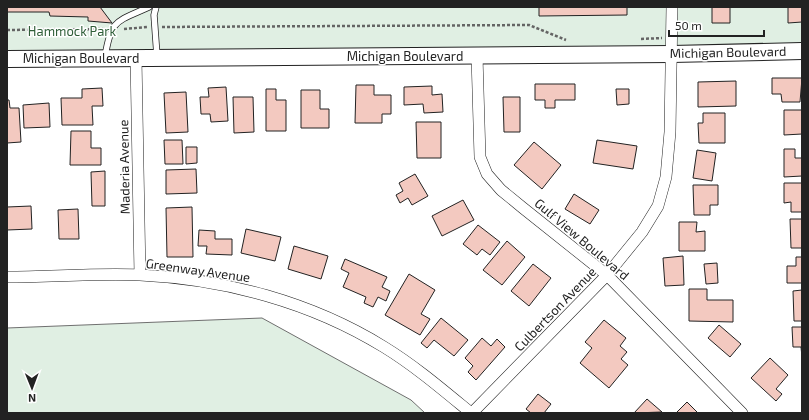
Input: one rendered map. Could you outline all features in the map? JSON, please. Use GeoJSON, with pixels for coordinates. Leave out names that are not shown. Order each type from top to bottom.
{"type":"FeatureCollection","features":[{"type":"Feature","properties":{"kind":"street","name":"Culbertson Avenue"},"geometry":{"type":"LineString","coordinates":[[471,413],[607,275],[642,232],[658,206],[667,169],[670,132],[672,7]]}},
{"type":"Feature","properties":{"kind":"street","name":"Michigan Boulevard"},"geometry":{"type":"LineString","coordinates":[[7,59],[477,56],[672,46],[802,51]]}},
{"type":"Feature","properties":{"kind":"street","name":"Gulf View Boulevard"},"geometry":{"type":"LineString","coordinates":[[477,56],[480,157],[487,174],[501,190],[607,275],[742,413]]}},
{"type":"Feature","properties":{"kind":"street","name":"Maderia Avenue"},"geometry":{"type":"LineString","coordinates":[[136,58],[140,275]]}},
{"type":"Feature","properties":{"kind":"street","name":"Greenway Avenue"},"geometry":{"type":"LineString","coordinates":[[7,277],[140,275],[232,286],[281,299],[332,319],[384,346],[420,371],[471,413]]}},
{"type":"Feature","properties":{"kind":"lane"},"geometry":{"type":"LineString","coordinates":[[105,58],[108,36],[117,21],[149,7]]}},
{"type":"Feature","properties":{"kind":"lane"},"geometry":{"type":"LineString","coordinates":[[156,7],[154,15],[157,58]]}},
{"type":"Feature","properties":{"kind":"path"},"geometry":{"type":"LineString","coordinates":[[7,30],[155,27],[529,25],[567,41],[574,41]]}},
{"type":"Feature","properties":{"kind":"path"},"geometry":{"type":"LineString","coordinates":[[636,40],[648,38],[672,46]]}},
{"type":"Feature","properties":{"kind":"green space","name":"Hammock Park"},"geometry":{"type":"Polygon","coordinates":[[[7,7],[802,7],[802,48],[7,57],[7,7]]]}},
{"type":"Feature","properties":{"kind":"green space"},"geometry":{"type":"Polygon","coordinates":[[[262,318],[411,400],[425,413],[7,413],[7,328],[262,318]]]}},
{"type":"Feature","properties":{"kind":"building"},"geometry":{"type":"Polygon","coordinates":[[[7,7],[100,7],[112,23],[88,21],[88,17],[50,16],[49,12],[7,12],[7,7]]]}},
{"type":"Feature","properties":{"kind":"building"},"geometry":{"type":"Polygon","coordinates":[[[539,7],[627,7],[627,15],[539,16],[539,7]]]}},
{"type":"Feature","properties":{"kind":"building"},"geometry":{"type":"Polygon","coordinates":[[[712,7],[730,7],[730,23],[712,23],[712,7]]]}},
{"type":"Feature","properties":{"kind":"building"},"geometry":{"type":"Polygon","coordinates":[[[788,7],[802,7],[802,22],[788,23],[788,7]]]}},
{"type":"Feature","properties":{"kind":"building"},"geometry":{"type":"Polygon","coordinates":[[[772,78],[802,78],[800,102],[782,102],[781,94],[772,94],[772,78]]]}},
{"type":"Feature","properties":{"kind":"building"},"geometry":{"type":"Polygon","coordinates":[[[736,81],[736,106],[698,107],[698,82],[736,81]]]}},
{"type":"Feature","properties":{"kind":"building"},"geometry":{"type":"Polygon","coordinates":[[[535,84],[575,84],[575,100],[555,100],[555,108],[545,108],[545,100],[535,100],[535,84]]]}},
{"type":"Feature","properties":{"kind":"building"},"geometry":{"type":"Polygon","coordinates":[[[356,85],[374,85],[374,95],[391,95],[391,114],[382,114],[382,123],[355,123],[356,85]]]}},
{"type":"Feature","properties":{"kind":"building"},"geometry":{"type":"Polygon","coordinates":[[[432,86],[432,95],[442,94],[443,112],[424,113],[423,104],[404,105],[404,87],[432,86]]]}},
{"type":"Feature","properties":{"kind":"building"},"geometry":{"type":"Polygon","coordinates":[[[226,87],[228,121],[211,122],[210,114],[201,114],[200,97],[209,97],[208,88],[226,87]]]}},
{"type":"Feature","properties":{"kind":"building"},"geometry":{"type":"Polygon","coordinates":[[[102,88],[103,106],[92,106],[93,125],[62,125],[61,98],[82,98],[82,89],[102,88]]]}},
{"type":"Feature","properties":{"kind":"building"},"geometry":{"type":"Polygon","coordinates":[[[266,89],[276,89],[276,100],[286,100],[286,131],[266,131],[266,89]]]}},
{"type":"Feature","properties":{"kind":"building"},"geometry":{"type":"Polygon","coordinates":[[[616,89],[629,89],[629,104],[617,105],[616,89]]]}},
{"type":"Feature","properties":{"kind":"building"},"geometry":{"type":"Polygon","coordinates":[[[301,90],[320,90],[320,109],[329,109],[329,128],[301,128],[301,90]]]}},
{"type":"Feature","properties":{"kind":"building"},"geometry":{"type":"Polygon","coordinates":[[[186,92],[188,132],[166,133],[164,93],[186,92]]]}},
{"type":"Feature","properties":{"kind":"building"},"geometry":{"type":"Polygon","coordinates":[[[233,97],[253,97],[254,132],[234,133],[233,97]]]}},
{"type":"Feature","properties":{"kind":"building"},"geometry":{"type":"Polygon","coordinates":[[[503,97],[520,97],[520,132],[504,132],[503,97]]]}},
{"type":"Feature","properties":{"kind":"building"},"geometry":{"type":"Polygon","coordinates":[[[7,100],[9,100],[10,108],[19,108],[21,142],[7,143],[7,100]]]}},
{"type":"Feature","properties":{"kind":"building"},"geometry":{"type":"Polygon","coordinates":[[[49,103],[50,127],[24,128],[23,105],[49,103]]]}},
{"type":"Feature","properties":{"kind":"building"},"geometry":{"type":"Polygon","coordinates":[[[784,110],[802,110],[802,134],[784,135],[784,110]]]}},
{"type":"Feature","properties":{"kind":"building"},"geometry":{"type":"Polygon","coordinates":[[[703,113],[725,113],[725,143],[699,143],[698,123],[703,123],[703,113]]]}},
{"type":"Feature","properties":{"kind":"building"},"geometry":{"type":"Polygon","coordinates":[[[416,122],[441,122],[441,158],[417,158],[416,122]]]}},
{"type":"Feature","properties":{"kind":"building"},"geometry":{"type":"Polygon","coordinates":[[[71,131],[91,131],[91,148],[101,148],[101,165],[70,165],[71,131]]]}},
{"type":"Feature","properties":{"kind":"building"},"geometry":{"type":"Polygon","coordinates":[[[164,140],[182,140],[183,164],[165,164],[164,140]]]}},
{"type":"Feature","properties":{"kind":"building"},"geometry":{"type":"Polygon","coordinates":[[[597,140],[637,146],[633,169],[593,163],[597,140]]]}},
{"type":"Feature","properties":{"kind":"building"},"geometry":{"type":"Polygon","coordinates":[[[534,142],[561,165],[542,189],[514,165],[534,142]]]}},
{"type":"Feature","properties":{"kind":"building"},"geometry":{"type":"Polygon","coordinates":[[[186,147],[197,147],[197,163],[186,164],[186,147]]]}},
{"type":"Feature","properties":{"kind":"building"},"geometry":{"type":"Polygon","coordinates":[[[784,149],[795,149],[795,158],[802,158],[802,176],[784,177],[784,149]]]}},
{"type":"Feature","properties":{"kind":"building"},"geometry":{"type":"Polygon","coordinates":[[[697,150],[716,153],[712,181],[693,178],[697,150]]]}},
{"type":"Feature","properties":{"kind":"building"},"geometry":{"type":"Polygon","coordinates":[[[196,169],[197,193],[166,194],[166,170],[196,169]]]}},
{"type":"Feature","properties":{"kind":"building"},"geometry":{"type":"Polygon","coordinates":[[[105,171],[105,206],[92,206],[91,172],[105,171]]]}},
{"type":"Feature","properties":{"kind":"building"},"geometry":{"type":"Polygon","coordinates":[[[415,174],[428,196],[412,205],[408,198],[400,203],[396,195],[403,191],[399,183],[415,174]]]}},
{"type":"Feature","properties":{"kind":"building"},"geometry":{"type":"Polygon","coordinates":[[[784,183],[802,183],[802,212],[791,212],[791,202],[784,203],[784,183]]]}},
{"type":"Feature","properties":{"kind":"building"},"geometry":{"type":"Polygon","coordinates":[[[693,185],[718,185],[718,205],[710,205],[710,215],[694,215],[693,185]]]}},
{"type":"Feature","properties":{"kind":"building"},"geometry":{"type":"Polygon","coordinates":[[[574,194],[599,210],[590,224],[565,209],[574,194]]]}},
{"type":"Feature","properties":{"kind":"building"},"geometry":{"type":"Polygon","coordinates":[[[463,200],[474,220],[442,236],[432,216],[463,200]]]}},
{"type":"Feature","properties":{"kind":"building"},"geometry":{"type":"Polygon","coordinates":[[[31,206],[32,229],[7,230],[7,207],[31,206]]]}},
{"type":"Feature","properties":{"kind":"building"},"geometry":{"type":"Polygon","coordinates":[[[192,207],[193,257],[167,257],[166,208],[192,207]]]}},
{"type":"Feature","properties":{"kind":"building"},"geometry":{"type":"Polygon","coordinates":[[[78,209],[79,239],[59,239],[58,210],[78,209]]]}},
{"type":"Feature","properties":{"kind":"building"},"geometry":{"type":"Polygon","coordinates":[[[790,219],[802,219],[802,248],[791,248],[790,219]]]}},
{"type":"Feature","properties":{"kind":"building"},"geometry":{"type":"Polygon","coordinates":[[[679,222],[697,222],[696,232],[705,231],[705,251],[679,251],[679,222]]]}},
{"type":"Feature","properties":{"kind":"building"},"geometry":{"type":"Polygon","coordinates":[[[478,225],[500,242],[490,255],[482,249],[477,255],[463,244],[478,225]]]}},
{"type":"Feature","properties":{"kind":"building"},"geometry":{"type":"Polygon","coordinates":[[[246,229],[281,237],[275,261],[241,253],[246,229]]]}},
{"type":"Feature","properties":{"kind":"building"},"geometry":{"type":"Polygon","coordinates":[[[199,230],[215,231],[215,239],[232,239],[232,255],[206,254],[207,246],[198,246],[199,230]]]}},
{"type":"Feature","properties":{"kind":"building"},"geometry":{"type":"Polygon","coordinates":[[[507,241],[525,257],[502,285],[483,270],[507,241]]]}},
{"type":"Feature","properties":{"kind":"building"},"geometry":{"type":"Polygon","coordinates":[[[294,246],[328,256],[321,279],[288,269],[294,246]]]}},
{"type":"Feature","properties":{"kind":"building"},"geometry":{"type":"Polygon","coordinates":[[[683,256],[684,285],[665,286],[663,258],[683,256]]]}},
{"type":"Feature","properties":{"kind":"building"},"geometry":{"type":"Polygon","coordinates":[[[796,257],[802,257],[802,283],[787,283],[787,266],[796,266],[796,257]]]}},
{"type":"Feature","properties":{"kind":"building"},"geometry":{"type":"Polygon","coordinates":[[[345,259],[387,277],[382,287],[390,291],[386,301],[378,297],[373,307],[364,303],[366,297],[343,287],[349,273],[341,269],[345,259]]]}},
{"type":"Feature","properties":{"kind":"building"},"geometry":{"type":"Polygon","coordinates":[[[717,263],[718,283],[706,284],[704,264],[717,263]]]}},
{"type":"Feature","properties":{"kind":"building"},"geometry":{"type":"Polygon","coordinates":[[[533,264],[551,278],[529,306],[511,291],[533,264]]]}},
{"type":"Feature","properties":{"kind":"building"},"geometry":{"type":"Polygon","coordinates":[[[409,274],[435,290],[421,314],[430,319],[420,335],[385,315],[409,274]]]}},
{"type":"Feature","properties":{"kind":"building"},"geometry":{"type":"Polygon","coordinates":[[[689,289],[707,289],[707,300],[733,300],[733,322],[689,321],[689,289]]]}},
{"type":"Feature","properties":{"kind":"building"},"geometry":{"type":"Polygon","coordinates":[[[802,290],[802,321],[794,321],[793,291],[802,290]]]}},
{"type":"Feature","properties":{"kind":"building"},"geometry":{"type":"Polygon","coordinates":[[[441,318],[468,340],[454,356],[434,340],[427,348],[421,343],[441,318]]]}},
{"type":"Feature","properties":{"kind":"building"},"geometry":{"type":"Polygon","coordinates":[[[604,320],[626,338],[620,346],[627,352],[621,359],[628,365],[609,388],[580,363],[592,348],[585,342],[604,320]]]}},
{"type":"Feature","properties":{"kind":"building"},"geometry":{"type":"Polygon","coordinates":[[[719,325],[741,344],[730,357],[708,338],[719,325]]]}},
{"type":"Feature","properties":{"kind":"building"},"geometry":{"type":"Polygon","coordinates":[[[792,327],[802,327],[802,357],[801,347],[793,347],[792,327]]]}},
{"type":"Feature","properties":{"kind":"building"},"geometry":{"type":"Polygon","coordinates":[[[482,338],[491,346],[497,339],[505,347],[476,380],[468,372],[473,366],[465,358],[482,338]]]}},
{"type":"Feature","properties":{"kind":"building"},"geometry":{"type":"Polygon","coordinates":[[[770,358],[788,375],[776,389],[782,394],[776,401],[751,378],[770,358]]]}},
{"type":"Feature","properties":{"kind":"building"},"geometry":{"type":"Polygon","coordinates":[[[538,394],[551,404],[544,413],[531,413],[526,409],[538,394]]]}},
{"type":"Feature","properties":{"kind":"building"},"geometry":{"type":"Polygon","coordinates":[[[647,399],[662,412],[634,413],[647,399]]]}},
{"type":"Feature","properties":{"kind":"building"},"geometry":{"type":"Polygon","coordinates":[[[687,402],[698,413],[676,413],[687,402]]]}}]}
